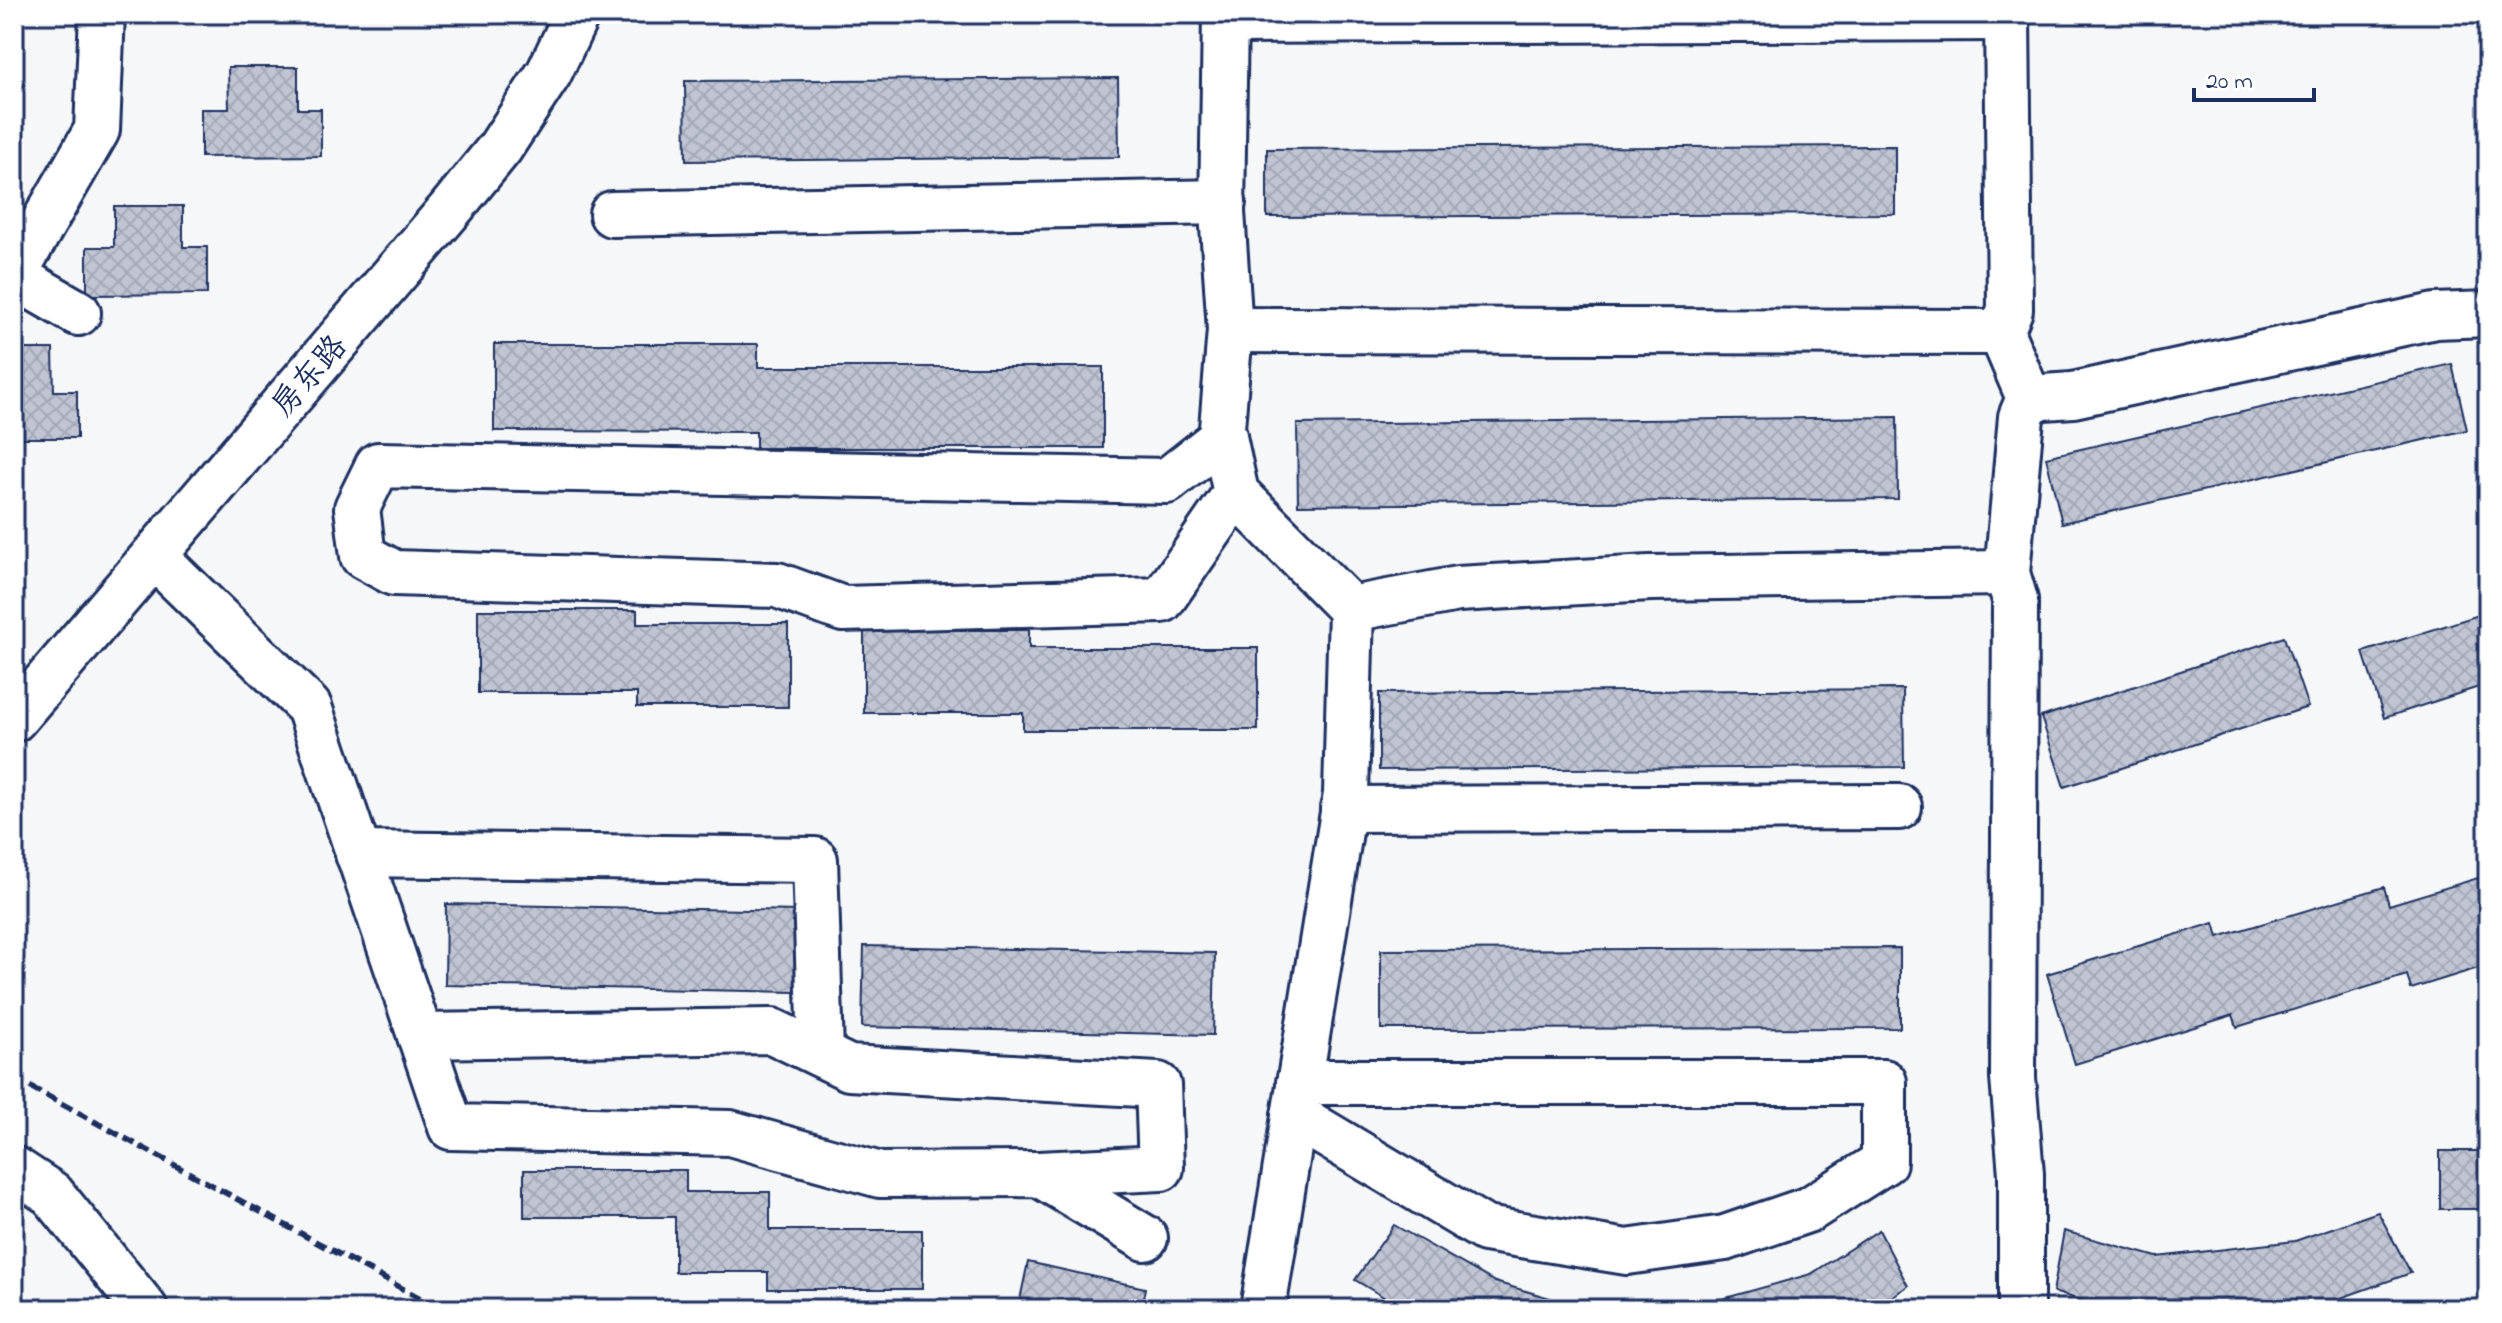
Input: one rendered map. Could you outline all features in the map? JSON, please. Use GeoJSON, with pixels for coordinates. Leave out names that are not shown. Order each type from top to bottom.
{"type":"FeatureCollection","features":[{"type":"Feature","properties":{"kind":"street"},"geometry":{"type":"LineString","coordinates":[[78,313],[14,275],[97,130],[102,14]]}},
{"type":"Feature","properties":{"kind":"street","name":"房东路"},"geometry":{"type":"LineString","coordinates":[[14,719],[500,148],[549,73],[577,14]]}},
{"type":"Feature","properties":{"kind":"street"},"geometry":{"type":"LineString","coordinates":[[1263,1309],[1346,794],[1351,609],[1236,493],[1222,428],[1230,330],[1223,202],[1225,17],[2007,16],[2010,310],[2001,332],[2029,398],[2021,417],[2007,573],[2015,600],[2013,1078],[2021,1174],[2021,1309]]}},
{"type":"Feature","properties":{"kind":"street"},"geometry":{"type":"LineString","coordinates":[[612,214],[1223,202]]}},
{"type":"Feature","properties":{"kind":"street"},"geometry":{"type":"LineString","coordinates":[[2029,398],[2073,395],[2435,316],[2488,314]]}},
{"type":"Feature","properties":{"kind":"street"},"geometry":{"type":"LineString","coordinates":[[1230,330],[2001,332]]}},
{"type":"Feature","properties":{"kind":"street"},"geometry":{"type":"LineString","coordinates":[[1224,436],[1167,481],[378,465],[357,508],[363,556],[394,573],[777,585],[843,609],[1162,600],[1236,493]]}},
{"type":"Feature","properties":{"kind":"street"},"geometry":{"type":"LineString","coordinates":[[154,556],[309,707],[358,854],[420,1036],[451,1127],[730,1133],[880,1175],[1039,1174],[1161,1168],[1158,1085],[849,1068],[772,1031],[420,1036]]}},
{"type":"Feature","properties":{"kind":"street"},"geometry":{"type":"LineString","coordinates":[[1351,609],[1458,589],[1650,578],[2007,573]]}},
{"type":"Feature","properties":{"kind":"street"},"geometry":{"type":"LineString","coordinates":[[1343,809],[1899,807]]}},
{"type":"Feature","properties":{"kind":"street"},"geometry":{"type":"LineString","coordinates":[[358,854],[815,860],[821,1054]]}},
{"type":"Feature","properties":{"kind":"street"},"geometry":{"type":"LineString","coordinates":[[1884,1082],[1884,1162],[1810,1209],[1725,1238],[1627,1252],[1485,1229],[1296,1098],[1884,1082]]}},
{"type":"Feature","properties":{"kind":"street"},"geometry":{"type":"LineString","coordinates":[[14,1169],[52,1194],[145,1309]]}},
{"type":"Feature","properties":{"kind":"street"},"geometry":{"type":"LineString","coordinates":[[1039,1174],[1145,1238]]}},
{"type":"Feature","properties":{"kind":"building"},"geometry":{"type":"Polygon","coordinates":[[[228,67],[298,67],[298,109],[321,109],[321,156],[201,157],[201,109],[229,109],[228,67]]]}},
{"type":"Feature","properties":{"kind":"building"},"geometry":{"type":"Polygon","coordinates":[[[1118,78],[1119,157],[686,161],[685,81],[1118,78]]]}},
{"type":"Feature","properties":{"kind":"building"},"geometry":{"type":"Polygon","coordinates":[[[1895,146],[1895,214],[1267,217],[1267,149],[1895,146]]]}},
{"type":"Feature","properties":{"kind":"building"},"geometry":{"type":"Polygon","coordinates":[[[114,206],[183,206],[183,247],[207,247],[207,294],[87,295],[87,247],[114,247],[114,206]]]}},
{"type":"Feature","properties":{"kind":"building"},"geometry":{"type":"Polygon","coordinates":[[[494,344],[758,344],[758,367],[1103,367],[1103,448],[756,448],[756,432],[494,431],[494,344]]]}},
{"type":"Feature","properties":{"kind":"building"},"geometry":{"type":"Polygon","coordinates":[[[14,349],[53,349],[54,391],[77,391],[77,438],[14,438],[14,349]]]}},
{"type":"Feature","properties":{"kind":"building"},"geometry":{"type":"Polygon","coordinates":[[[2452,364],[2467,430],[2062,523],[2046,457],[2452,364]]]}},
{"type":"Feature","properties":{"kind":"building"},"geometry":{"type":"Polygon","coordinates":[[[1897,417],[1898,499],[1298,505],[1297,424],[1897,417]]]}},
{"type":"Feature","properties":{"kind":"building"},"geometry":{"type":"Polygon","coordinates":[[[478,610],[637,610],[637,624],[788,624],[788,707],[637,707],[637,693],[478,693],[478,610]]]}},
{"type":"Feature","properties":{"kind":"building"},"geometry":{"type":"Polygon","coordinates":[[[2488,612],[2488,684],[2384,718],[2363,652],[2488,612]]]}},
{"type":"Feature","properties":{"kind":"building"},"geometry":{"type":"Polygon","coordinates":[[[864,630],[1029,630],[1029,648],[1258,648],[1258,730],[1023,730],[1023,713],[864,713],[864,630]]]}},
{"type":"Feature","properties":{"kind":"building"},"geometry":{"type":"Polygon","coordinates":[[[2284,637],[2308,707],[2064,787],[2041,717],[2284,637]]]}},
{"type":"Feature","properties":{"kind":"building"},"geometry":{"type":"Polygon","coordinates":[[[1903,689],[1904,767],[1379,770],[1379,693],[1903,689]]]}},
{"type":"Feature","properties":{"kind":"building"},"geometry":{"type":"Polygon","coordinates":[[[2488,875],[2488,965],[2411,989],[2407,975],[2237,1027],[2233,1015],[2075,1064],[2047,974],[2214,923],[2218,937],[2384,887],[2389,905],[2488,875]]]}},
{"type":"Feature","properties":{"kind":"building"},"geometry":{"type":"Polygon","coordinates":[[[446,904],[798,911],[796,992],[445,985],[446,904]]]}},
{"type":"Feature","properties":{"kind":"building"},"geometry":{"type":"Polygon","coordinates":[[[864,946],[1215,953],[1213,1035],[862,1027],[864,946]]]}},
{"type":"Feature","properties":{"kind":"building"},"geometry":{"type":"Polygon","coordinates":[[[1900,948],[1900,1028],[1381,1029],[1381,950],[1900,948]]]}},
{"type":"Feature","properties":{"kind":"building"},"geometry":{"type":"Polygon","coordinates":[[[2440,1151],[2488,1151],[2488,1209],[2440,1209],[2440,1151]]]}},
{"type":"Feature","properties":{"kind":"building"},"geometry":{"type":"Polygon","coordinates":[[[524,1170],[686,1170],[686,1192],[770,1192],[770,1230],[922,1230],[922,1289],[768,1289],[768,1272],[675,1272],[675,1217],[524,1217],[524,1170]]]}},
{"type":"Feature","properties":{"kind":"building"},"geometry":{"type":"Polygon","coordinates":[[[2378,1212],[2411,1273],[2310,1309],[2110,1309],[2053,1292],[2064,1231],[2157,1257],[2295,1241],[2378,1212]]]}},
{"type":"Feature","properties":{"kind":"building"},"geometry":{"type":"Polygon","coordinates":[[[1394,1225],[1495,1282],[1584,1308],[1697,1306],[1811,1274],[1879,1230],[1908,1286],[1873,1309],[1404,1309],[1355,1280],[1394,1225]]]}},
{"type":"Feature","properties":{"kind":"building"},"geometry":{"type":"Polygon","coordinates":[[[1028,1262],[1145,1288],[1141,1309],[1018,1309],[1028,1262]]]}},
{"type":"Feature","properties":{"kind":"railway"},"geometry":{"type":"LineString","coordinates":[[14,1078],[440,1309]]}}]}
